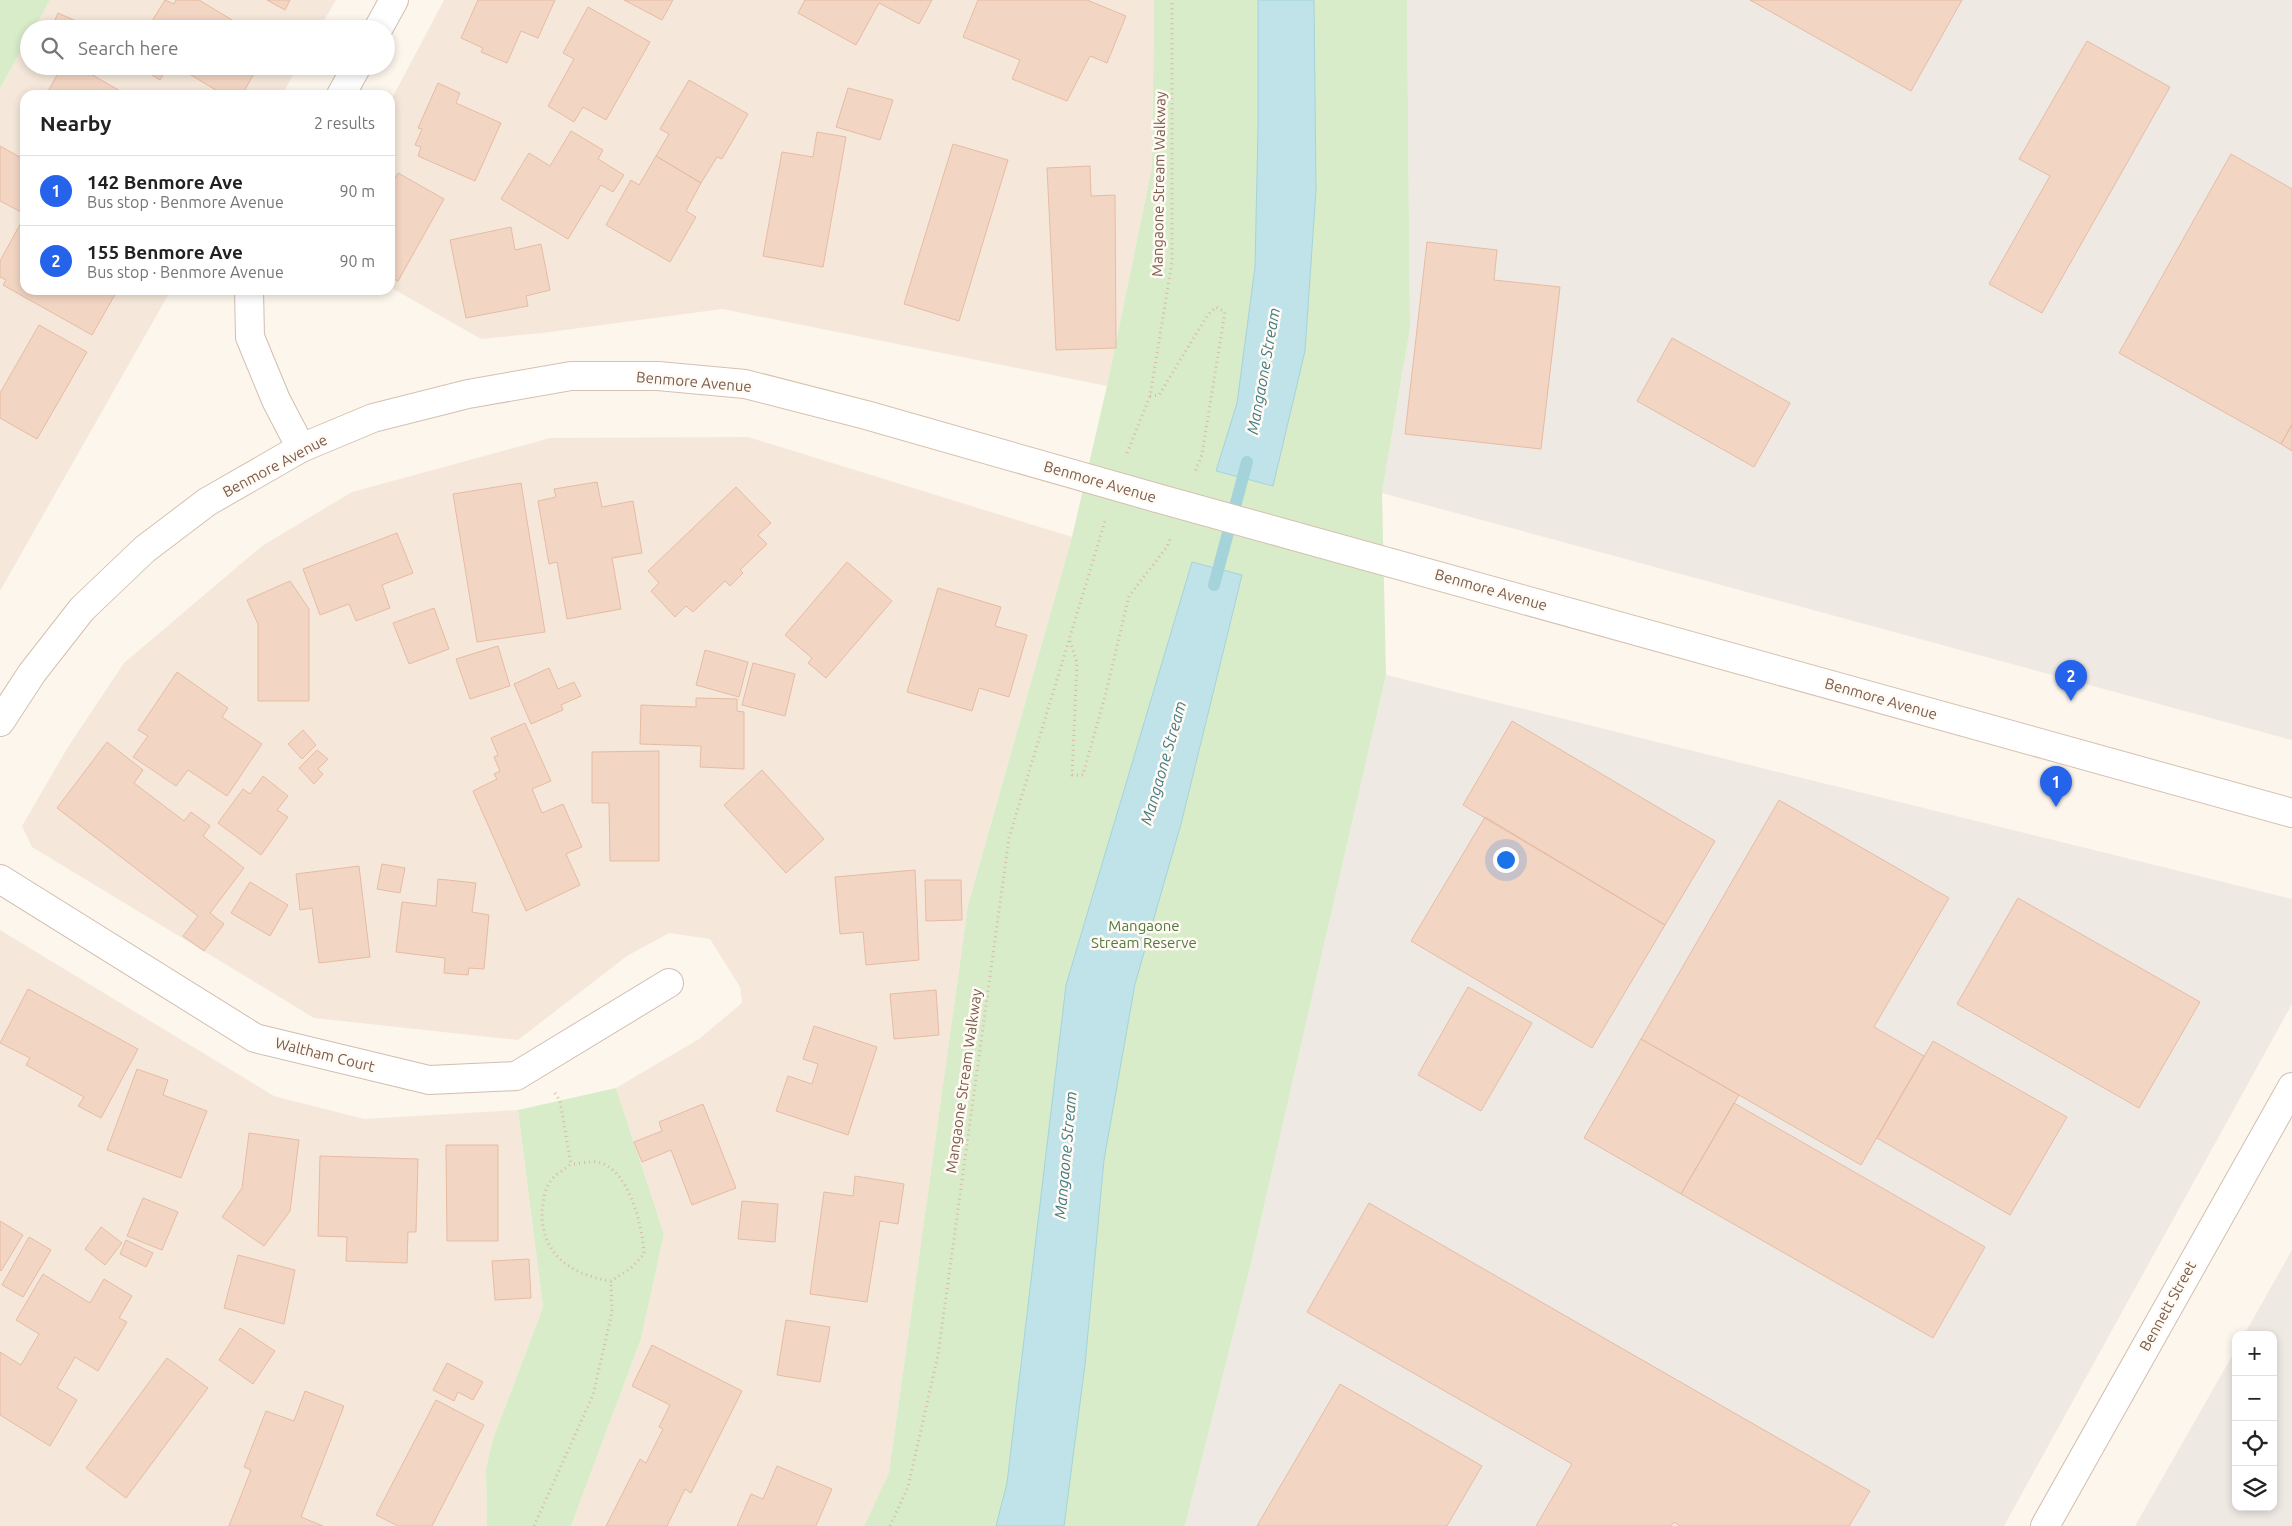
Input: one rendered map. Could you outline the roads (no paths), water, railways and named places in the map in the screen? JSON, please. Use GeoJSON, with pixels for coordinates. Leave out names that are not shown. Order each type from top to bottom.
{"type":"FeatureCollection","features":[{"type":"Feature","properties":{"kind":"street"},"geometry":{"type":"LineString","coordinates":[[383,20],[394,0]]}},
{"type":"Feature","properties":{"kind":"street"},"geometry":{"type":"LineString","coordinates":[[344,90],[352,75]]}},
{"type":"Feature","properties":{"kind":"street"},"geometry":{"type":"LineString","coordinates":[[249,295],[250,336],[276,400],[301,448]]}},
{"type":"Feature","properties":{"kind":"street","name":"Benmore Avenue"},"geometry":{"type":"LineString","coordinates":[[0,722],[32,673],[82,609],[145,549],[207,502],[301,448],[373,418],[468,394],[571,376],[658,376],[746,384],[866,415],[1157,498],[2292,813]]}},
{"type":"Feature","properties":{"kind":"street","name":"Waltham Court"},"geometry":{"type":"LineString","coordinates":[[0,879],[255,1038],[428,1080],[516,1076],[669,983]]}},
{"type":"Feature","properties":{"kind":"street","name":"Bennett Street"},"geometry":{"type":"LineString","coordinates":[[2045,1526],[2292,1087]]}},
{"type":"Feature","properties":{"kind":"water"},"geometry":{"type":"Polygon","coordinates":[[[1258,0],[1314,0],[1316,190],[1305,351],[1273,486],[1216,471],[1237,403],[1255,267],[1258,0]]]}},
{"type":"Feature","properties":{"kind":"water"},"geometry":{"type":"Polygon","coordinates":[[[1192,562],[1242,575],[1181,824],[1135,984],[1104,1160],[1085,1365],[1064,1526],[996,1526],[1007,1483],[1066,985],[1192,562]]]}},
{"type":"Feature","properties":{"kind":"waterway","name":"Mangaone Stream"},"geometry":{"type":"LineString","coordinates":[[1214,585],[1247,462]]}},
{"type":"Feature","properties":{"kind":"place","name":"155 Benmore Ave"},"geometry":{"type":"Point","coordinates":[2071,701]}},
{"type":"Feature","properties":{"kind":"place","name":"142 Benmore Ave"},"geometry":{"type":"Point","coordinates":[2056,807]}},
{"type":"Feature","properties":{"kind":"park label","name":"Mangaone Stream Reserve"},"geometry":{"type":"Point","coordinates":[1144,934]}}]}
